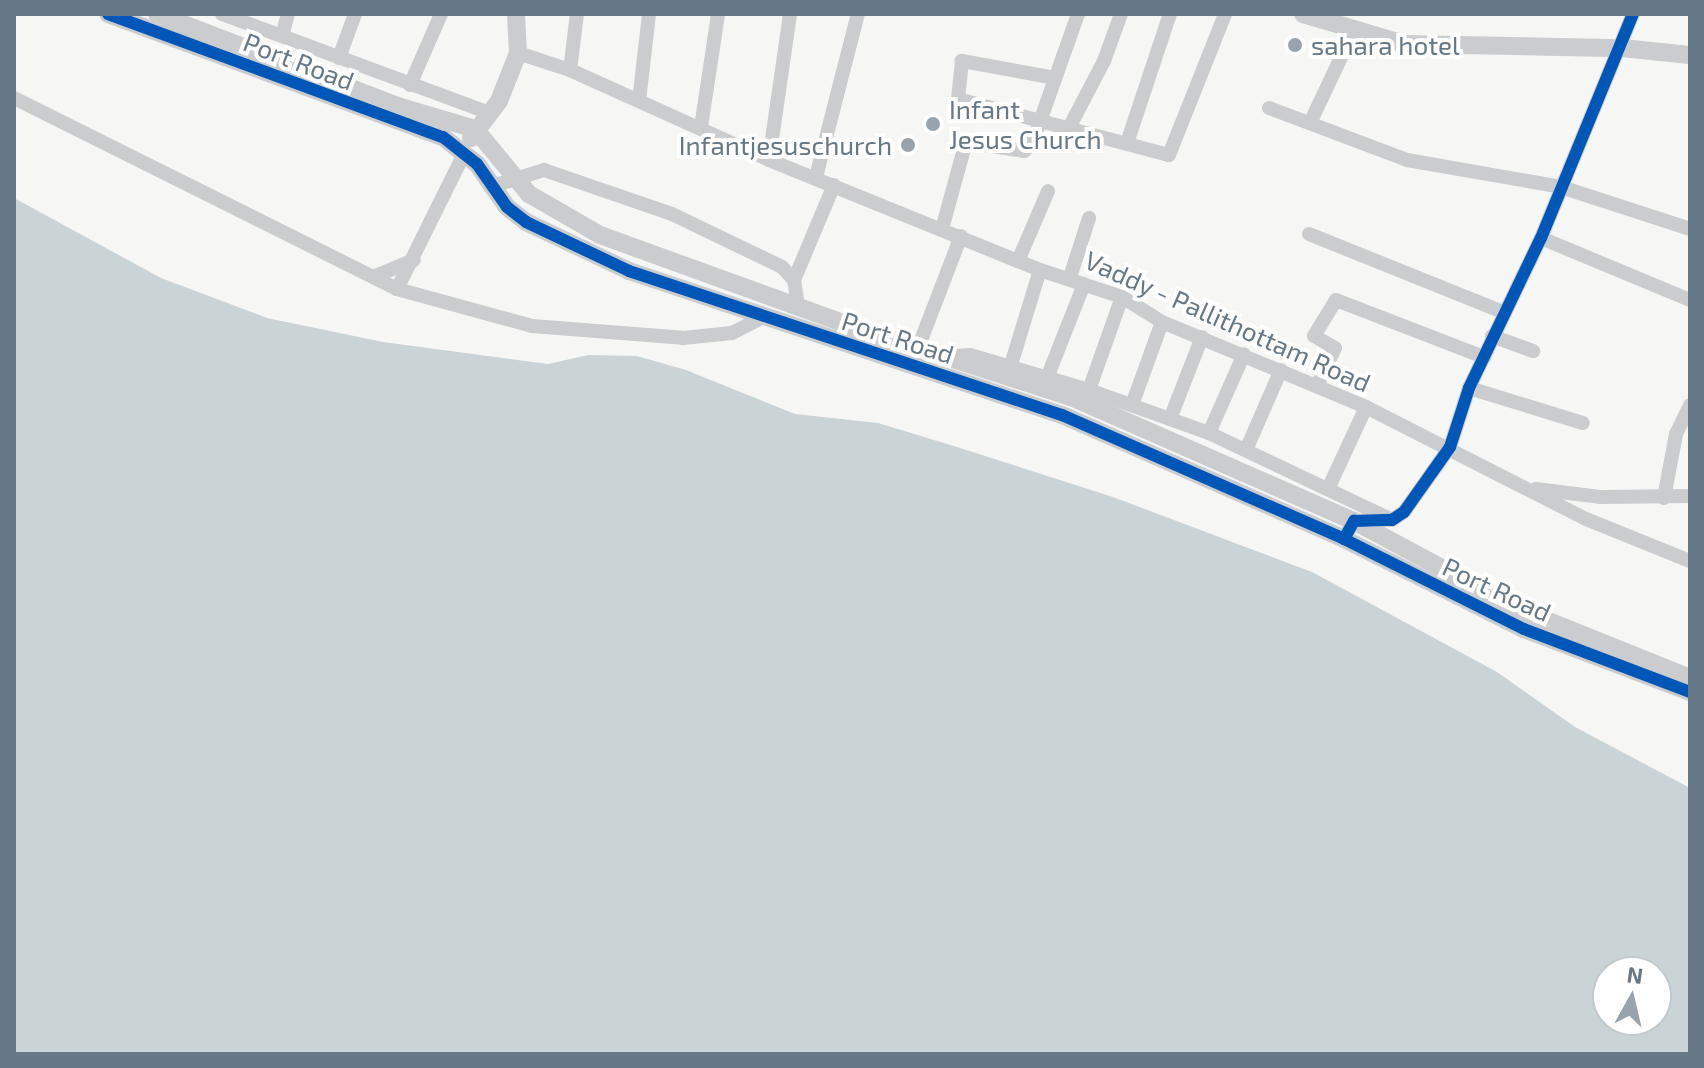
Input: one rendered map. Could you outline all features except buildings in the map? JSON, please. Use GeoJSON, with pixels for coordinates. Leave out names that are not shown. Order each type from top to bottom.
{"type":"FeatureCollection","features":[{"type":"Feature","properties":{"kind":"street","name":"Port Road"},"geometry":{"type":"LineString","coordinates":[[108,14],[181,32],[475,129],[529,194],[600,235],[947,358],[1071,397],[1354,521],[1516,608],[1690,678]]}},
{"type":"Feature","properties":{"kind":"street","name":"Port Road"},"geometry":{"type":"LineString","coordinates":[[157,14],[181,32],[443,137],[465,152],[490,187],[526,222],[629,271],[1062,415],[1344,539],[1524,629],[1690,692]]}},
{"type":"Feature","properties":{"kind":"street"},"geometry":{"type":"LineString","coordinates":[[222,14],[490,113]]}},
{"type":"Feature","properties":{"kind":"street"},"geometry":{"type":"LineString","coordinates":[[282,36],[288,14]]}},
{"type":"Feature","properties":{"kind":"street"},"geometry":{"type":"LineString","coordinates":[[339,58],[355,14]]}},
{"type":"Feature","properties":{"kind":"street"},"geometry":{"type":"LineString","coordinates":[[410,85],[441,14]]}},
{"type":"Feature","properties":{"kind":"street"},"geometry":{"type":"LineString","coordinates":[[397,289],[414,260],[475,129],[490,113],[518,53],[516,14]]}},
{"type":"Feature","properties":{"kind":"street"},"geometry":{"type":"LineString","coordinates":[[570,70],[577,14]]}},
{"type":"Feature","properties":{"kind":"street"},"geometry":{"type":"LineString","coordinates":[[639,101],[649,14]]}},
{"type":"Feature","properties":{"kind":"street"},"geometry":{"type":"LineString","coordinates":[[701,127],[718,14]]}},
{"type":"Feature","properties":{"kind":"street"},"geometry":{"type":"LineString","coordinates":[[769,160],[790,14]]}},
{"type":"Feature","properties":{"kind":"street"},"geometry":{"type":"LineString","coordinates":[[816,177],[858,14]]}},
{"type":"Feature","properties":{"kind":"street"},"geometry":{"type":"LineString","coordinates":[[942,229],[966,142],[1024,151],[1041,118],[1078,14]]}},
{"type":"Feature","properties":{"kind":"street"},"geometry":{"type":"LineString","coordinates":[[1070,126],[1104,61],[1121,14]]}},
{"type":"Feature","properties":{"kind":"street"},"geometry":{"type":"LineString","coordinates":[[1127,143],[1170,14]]}},
{"type":"Feature","properties":{"kind":"street"},"geometry":{"type":"LineString","coordinates":[[1055,78],[962,61],[958,99],[1041,118],[1169,155],[1225,14]]}},
{"type":"Feature","properties":{"kind":"street"},"geometry":{"type":"LineString","coordinates":[[1303,14],[1428,46],[1622,48],[1690,55]]}},
{"type":"Feature","properties":{"kind":"street"},"geometry":{"type":"LineString","coordinates":[[1344,539],[1354,521],[1392,520],[1404,512],[1450,447],[1469,388],[1541,238],[1622,48],[1633,14]]}},
{"type":"Feature","properties":{"kind":"street"},"geometry":{"type":"LineString","coordinates":[[1310,123],[1343,24]]}},
{"type":"Feature","properties":{"kind":"street","name":"Vaddy - Pallithottam Road"},"geometry":{"type":"LineString","coordinates":[[518,53],[570,70],[769,160],[1040,270],[1070,277],[1122,297],[1162,322],[1366,407],[1450,447],[1586,519],[1690,561]]}},
{"type":"Feature","properties":{"kind":"street"},"geometry":{"type":"LineString","coordinates":[[14,98],[397,289],[532,326],[683,338],[732,333],[766,316]]}},
{"type":"Feature","properties":{"kind":"street"},"geometry":{"type":"LineString","coordinates":[[1269,108],[1407,160],[1561,187],[1690,229]]}},
{"type":"Feature","properties":{"kind":"street"},"geometry":{"type":"LineString","coordinates":[[490,187],[511,176],[544,170],[572,177],[672,214],[782,267],[794,280]]}},
{"type":"Feature","properties":{"kind":"street"},"geometry":{"type":"LineString","coordinates":[[798,306],[794,280],[834,185]]}},
{"type":"Feature","properties":{"kind":"street"},"geometry":{"type":"LineString","coordinates":[[1018,261],[1048,191]]}},
{"type":"Feature","properties":{"kind":"street"},"geometry":{"type":"LineString","coordinates":[[1070,277],[1089,218]]}},
{"type":"Feature","properties":{"kind":"street"},"geometry":{"type":"LineString","coordinates":[[1309,234],[1503,312]]}},
{"type":"Feature","properties":{"kind":"street"},"geometry":{"type":"LineString","coordinates":[[918,348],[961,236]]}},
{"type":"Feature","properties":{"kind":"street"},"geometry":{"type":"LineString","coordinates":[[1541,238],[1690,300]]}},
{"type":"Feature","properties":{"kind":"street"},"geometry":{"type":"LineString","coordinates":[[373,277],[414,260]]}},
{"type":"Feature","properties":{"kind":"street"},"geometry":{"type":"LineString","coordinates":[[1010,368],[1040,270]]}},
{"type":"Feature","properties":{"kind":"street"},"geometry":{"type":"LineString","coordinates":[[1047,378],[1084,284]]}},
{"type":"Feature","properties":{"kind":"street"},"geometry":{"type":"LineString","coordinates":[[1089,390],[1122,297]]}},
{"type":"Feature","properties":{"kind":"street"},"geometry":{"type":"LineString","coordinates":[[1317,386],[1335,348],[1314,336],[1336,300],[1484,357]]}},
{"type":"Feature","properties":{"kind":"street"},"geometry":{"type":"LineString","coordinates":[[1132,405],[1162,322]]}},
{"type":"Feature","properties":{"kind":"street"},"geometry":{"type":"LineString","coordinates":[[1492,336],[1533,351]]}},
{"type":"Feature","properties":{"kind":"street"},"geometry":{"type":"LineString","coordinates":[[1170,419],[1202,337]]}},
{"type":"Feature","properties":{"kind":"street"},"geometry":{"type":"LineString","coordinates":[[1209,433],[1244,354]]}},
{"type":"Feature","properties":{"kind":"street"},"geometry":{"type":"LineString","coordinates":[[947,358],[970,355],[1089,390],[1209,433],[1392,520]]}},
{"type":"Feature","properties":{"kind":"street"},"geometry":{"type":"LineString","coordinates":[[1246,450],[1281,370]]}},
{"type":"Feature","properties":{"kind":"street"},"geometry":{"type":"LineString","coordinates":[[1469,388],[1583,423]]}},
{"type":"Feature","properties":{"kind":"street"},"geometry":{"type":"LineString","coordinates":[[1664,498],[1676,434],[1690,405]]}},
{"type":"Feature","properties":{"kind":"street"},"geometry":{"type":"LineString","coordinates":[[1328,489],[1366,407]]}},
{"type":"Feature","properties":{"kind":"street"},"geometry":{"type":"LineString","coordinates":[[1528,488],[1664,498],[1690,496]]}},
{"type":"Feature","properties":{"kind":"shaded area"},"geometry":{"type":"Polygon","coordinates":[[[14,198],[161,278],[267,318],[383,342],[548,364],[588,355],[637,356],[686,370],[795,414],[878,423],[957,447],[1113,497],[1312,572],[1497,672],[1575,727],[1690,788],[1690,1054],[14,1054],[14,198]]]}},
{"type":"Feature","properties":{"kind":"cycle path"},"geometry":{"type":"LineString","coordinates":[[108,14],[443,137],[477,164],[507,207],[526,222],[629,271],[1062,415],[1344,539],[1524,629],[1690,692]]}},
{"type":"Feature","properties":{"kind":"cycle path"},"geometry":{"type":"LineString","coordinates":[[1344,539],[1354,521],[1392,520],[1404,512],[1450,447],[1469,388],[1541,238],[1633,14]]}},
{"type":"Feature","properties":{"kind":"place","name":"sahara hotel"},"geometry":{"type":"Point","coordinates":[1295,45]}},
{"type":"Feature","properties":{"kind":"place","name":"Infant Jesus Church"},"geometry":{"type":"Point","coordinates":[933,124]}},
{"type":"Feature","properties":{"kind":"place","name":"Infantjesuschurch"},"geometry":{"type":"Point","coordinates":[908,145]}}]}
